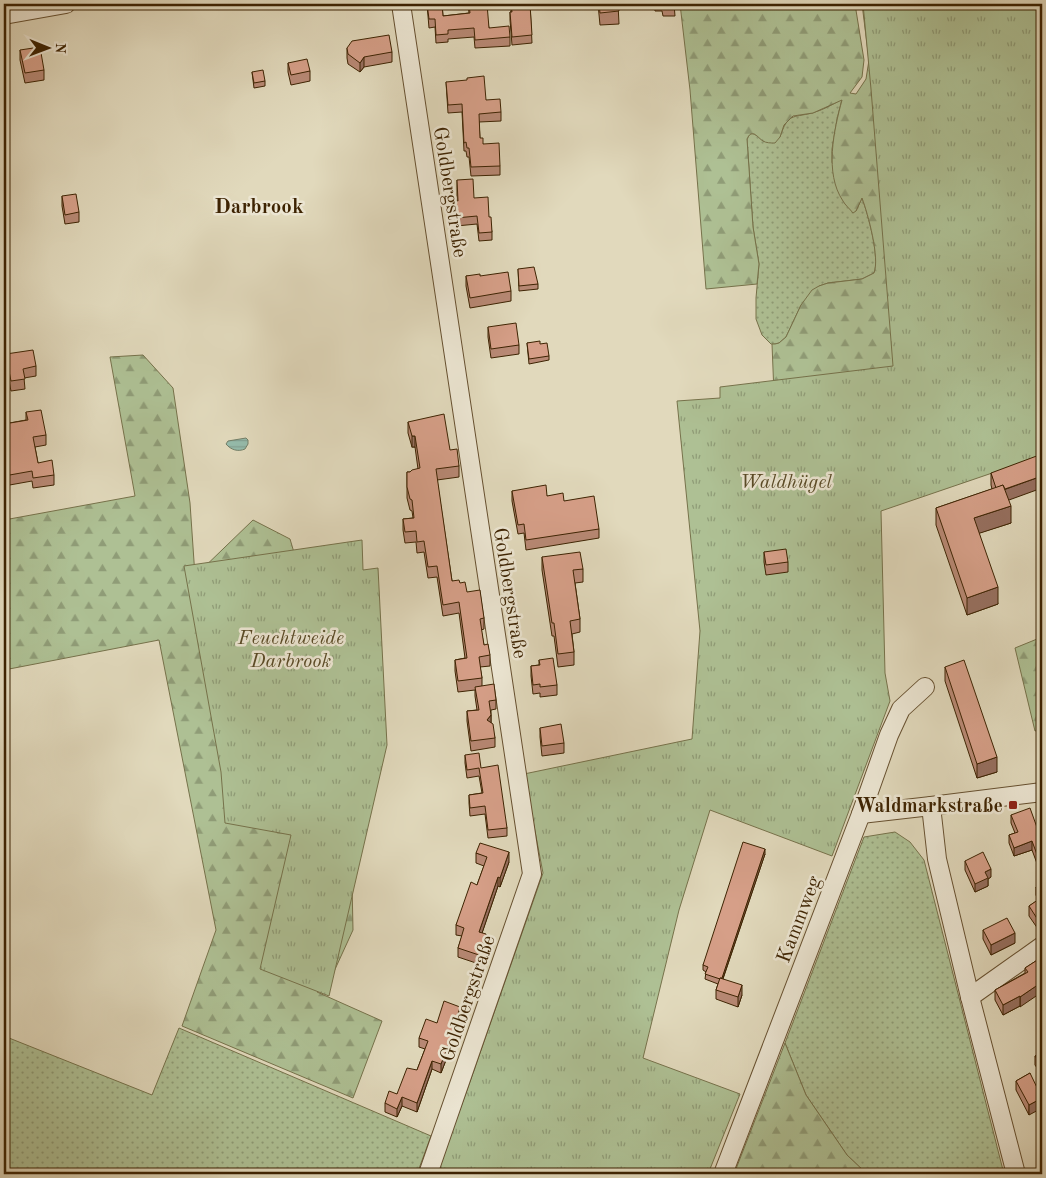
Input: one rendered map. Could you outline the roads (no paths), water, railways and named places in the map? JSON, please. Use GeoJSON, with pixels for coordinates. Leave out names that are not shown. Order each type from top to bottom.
{"type":"FeatureCollection","features":[{"type":"Feature","properties":{"kind":"street"},"geometry":{"type":"LineString","coordinates":[[4,15],[66,4]]}},
{"type":"Feature","properties":{"kind":"street","name":"Goldbergstraße"},"geometry":{"type":"LineString","coordinates":[[401,4],[532,874],[428,1174]]}},
{"type":"Feature","properties":{"kind":"street","name":"Kammweg"},"geometry":{"type":"LineString","coordinates":[[723,1174],[861,814],[889,735],[901,709],[925,687]]}},
{"type":"Feature","properties":{"kind":"street"},"geometry":{"type":"LineString","coordinates":[[861,814],[1042,792]]}},
{"type":"Feature","properties":{"kind":"street"},"geometry":{"type":"LineString","coordinates":[[931,806],[937,859],[970,997],[1016,1174]]}},
{"type":"Feature","properties":{"kind":"street"},"geometry":{"type":"LineString","coordinates":[[970,997],[1042,946]]}},
{"type":"Feature","properties":{"kind":"place","name":"Waldmarkstraße"},"geometry":{"type":"Point","coordinates":[1013,805]}},
{"type":"Feature","properties":{"kind":"district","name":"Darbrook"},"geometry":{"type":"Point","coordinates":[259,206]}},
{"type":"Feature","properties":{"kind":"park label","name":"Waldhügel"},"geometry":{"type":"Point","coordinates":[786,481]}},
{"type":"Feature","properties":{"kind":"park label","name":"Feuchtweide Darbrook"},"geometry":{"type":"Point","coordinates":[291,648]}}]}
